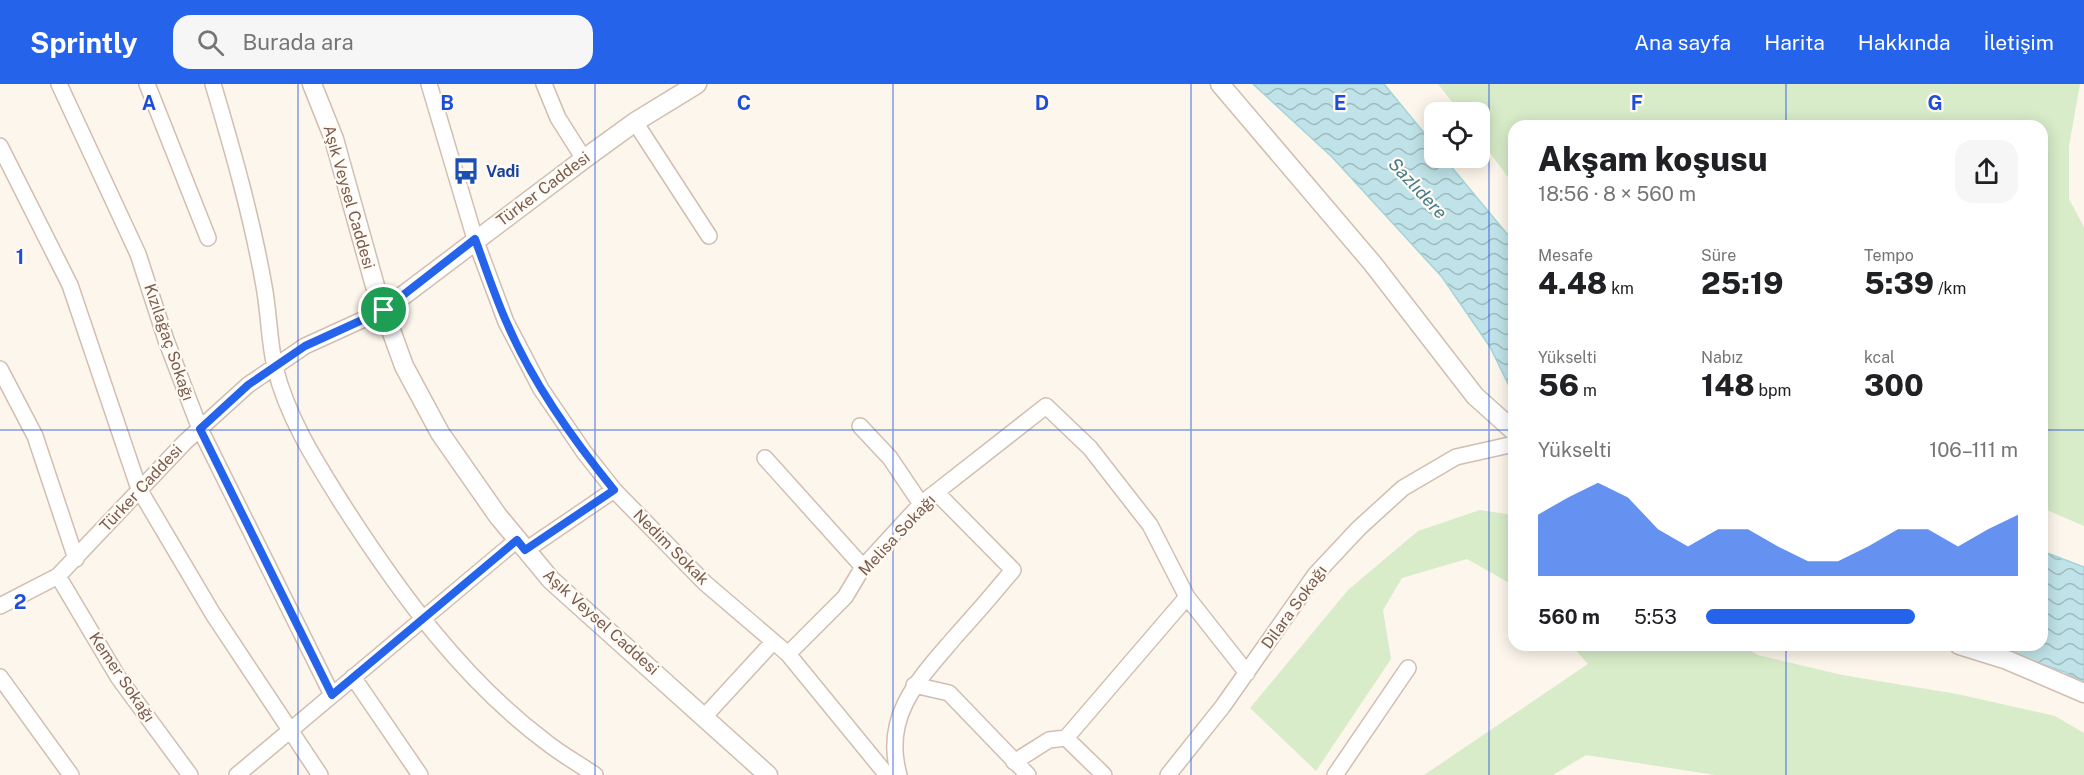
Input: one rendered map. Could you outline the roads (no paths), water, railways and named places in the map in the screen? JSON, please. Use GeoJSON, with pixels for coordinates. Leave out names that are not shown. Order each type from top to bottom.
{"type":"FeatureCollection","features":[{"type":"Feature","properties":{"kind":"street","name":"Kızılağaç Sokağı"},"geometry":{"type":"LineString","coordinates":[[59,84],[138,254],[166,340],[200,429],[332,695]]}},
{"type":"Feature","properties":{"kind":"street"},"geometry":{"type":"LineString","coordinates":[[147,84],[208,238]]}},
{"type":"Feature","properties":{"kind":"street"},"geometry":{"type":"LineString","coordinates":[[213,84],[248,207],[265,287],[275,367],[291,416],[328,481],[375,554],[422,619],[492,695],[545,742],[595,775]]}},
{"type":"Feature","properties":{"kind":"street","name":"Aşık Veysel Caddesi"},"geometry":{"type":"LineString","coordinates":[[312,84],[334,139],[384,310],[404,366],[440,433],[498,516],[551,580],[768,775]]}},
{"type":"Feature","properties":{"kind":"street","name":"Nedim Sokak"},"geometry":{"type":"LineString","coordinates":[[429,84],[475,239],[506,322],[541,389],[584,452],[614,490],[705,583],[788,654],[887,775]]}},
{"type":"Feature","properties":{"kind":"street"},"geometry":{"type":"LineString","coordinates":[[543,84],[558,118],[584,159]]}},
{"type":"Feature","properties":{"kind":"street"},"geometry":{"type":"LineString","coordinates":[[1220,84],[1373,264],[1475,396],[1508,426]]}},
{"type":"Feature","properties":{"kind":"street","name":"Türker Caddesi"},"geometry":{"type":"LineString","coordinates":[[0,606],[58,576],[139,489],[248,385],[305,346],[384,310],[475,239],[634,122],[687,87]]}},
{"type":"Feature","properties":{"kind":"street"},"geometry":{"type":"LineString","coordinates":[[634,122],[709,236]]}},
{"type":"Feature","properties":{"kind":"street"},"geometry":{"type":"LineString","coordinates":[[0,146],[70,285],[139,489],[213,614],[320,775]]}},
{"type":"Feature","properties":{"kind":"street"},"geometry":{"type":"LineString","coordinates":[[1,374],[34,436],[76,559]]}},
{"type":"Feature","properties":{"kind":"street","name":"Melisa Sokağı"},"geometry":{"type":"LineString","coordinates":[[788,654],[845,597],[863,567],[921,504],[1046,406],[1090,448],[1150,525],[1187,597]]}},
{"type":"Feature","properties":{"kind":"street"},"geometry":{"type":"LineString","coordinates":[[860,426],[890,458],[921,504]]}},
{"type":"Feature","properties":{"kind":"street","name":"Dilara Sokağı"},"geometry":{"type":"LineString","coordinates":[[1168,775],[1246,673],[1315,575],[1359,528],[1403,488],[1456,457],[1508,445]]}},
{"type":"Feature","properties":{"kind":"street"},"geometry":{"type":"LineString","coordinates":[[765,458],[863,567]]}},
{"type":"Feature","properties":{"kind":"street"},"geometry":{"type":"LineString","coordinates":[[237,775],[422,619],[521,545],[614,490]]}},
{"type":"Feature","properties":{"kind":"street"},"geometry":{"type":"LineString","coordinates":[[899,775],[893,754],[897,724],[914,685],[1013,570],[936,492]]}},
{"type":"Feature","properties":{"kind":"street","name":"Kemer Sokağı"},"geometry":{"type":"LineString","coordinates":[[58,576],[118,677],[190,775]]}},
{"type":"Feature","properties":{"kind":"street"},"geometry":{"type":"LineString","coordinates":[[1014,762],[1049,740],[1066,738],[1187,597],[1246,673]]}},
{"type":"Feature","properties":{"kind":"street"},"geometry":{"type":"LineString","coordinates":[[704,717],[773,642]]}},
{"type":"Feature","properties":{"kind":"street"},"geometry":{"type":"LineString","coordinates":[[1978,651],[2007,660],[2084,693]]}},
{"type":"Feature","properties":{"kind":"street"},"geometry":{"type":"LineString","coordinates":[[1335,775],[1408,668]]}},
{"type":"Feature","properties":{"kind":"street"},"geometry":{"type":"LineString","coordinates":[[0,677],[71,775]]}},
{"type":"Feature","properties":{"kind":"street"},"geometry":{"type":"LineString","coordinates":[[353,677],[420,775]]}},
{"type":"Feature","properties":{"kind":"street"},"geometry":{"type":"LineString","coordinates":[[914,685],[949,693],[994,737],[1028,775]]}},
{"type":"Feature","properties":{"kind":"street"},"geometry":{"type":"LineString","coordinates":[[1066,738],[1104,775]]}},
{"type":"Feature","properties":{"kind":"water","name":"Sazlıdere"},"geometry":{"type":"Polygon","coordinates":[[[1253,84],[1384,84],[1424,133],[1424,168],[1452,168],[1508,235],[1508,384],[1490,347],[1442,277],[1332,157],[1253,84]]]}},
{"type":"Feature","properties":{"kind":"water"},"geometry":{"type":"Polygon","coordinates":[[[2048,553],[2084,567],[2084,684],[2065,672],[2004,651],[2048,651],[2048,553]]]}},
{"type":"Feature","properties":{"kind":"place","name":"Vadi"},"geometry":{"type":"Point","coordinates":[466,171]}}]}
